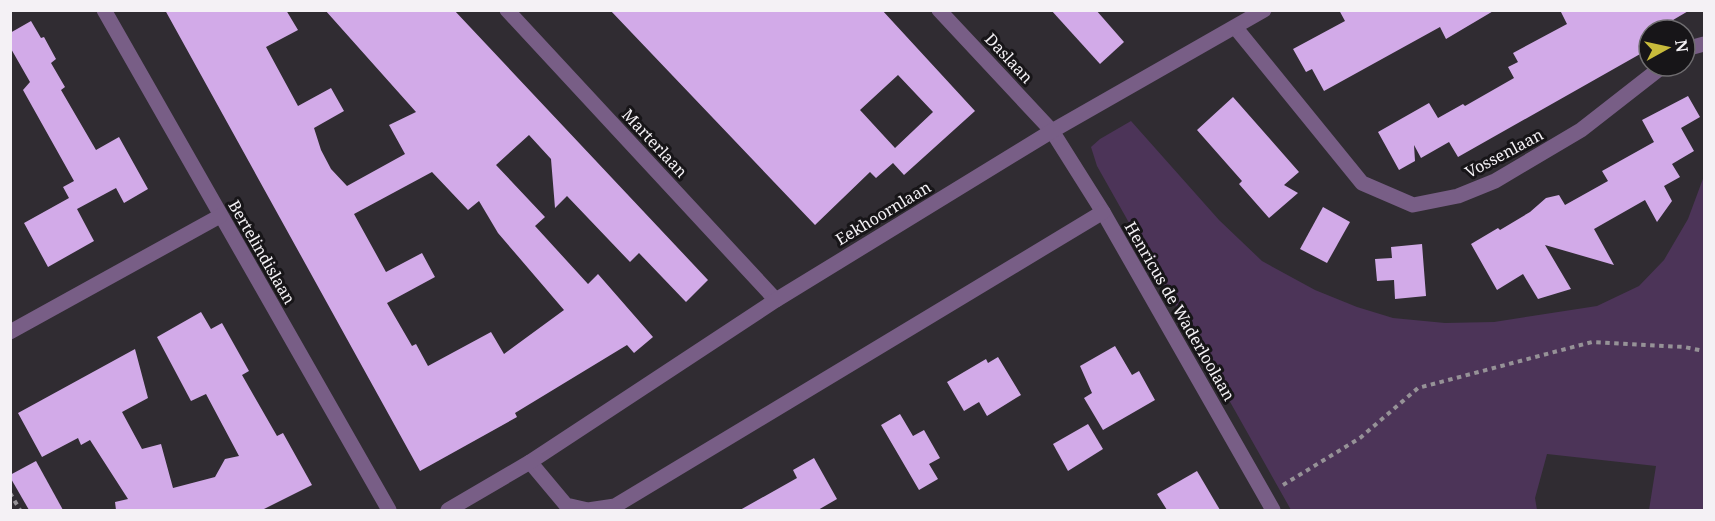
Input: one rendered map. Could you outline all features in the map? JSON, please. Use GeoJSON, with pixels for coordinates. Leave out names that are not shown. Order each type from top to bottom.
{"type":"FeatureCollection","features":[{"type":"Feature","properties":{"kind":"street","name":"Bertelindislaan"},"geometry":{"type":"LineString","coordinates":[[104,10],[389,510]]}},
{"type":"Feature","properties":{"kind":"street","name":"Marterlaan"},"geometry":{"type":"LineString","coordinates":[[507,10],[776,300]]}},
{"type":"Feature","properties":{"kind":"street","name":"Daslaan"},"geometry":{"type":"LineString","coordinates":[[939,10],[1052,130]]}},
{"type":"Feature","properties":{"kind":"street","name":"Eekhoornlaan"},"geometry":{"type":"LineString","coordinates":[[447,510],[530,462],[776,300],[1052,130],[1264,10]]}},
{"type":"Feature","properties":{"kind":"street","name":"Vossenlaan"},"geometry":{"type":"LineString","coordinates":[[1236,27],[1362,183],[1413,205],[1458,196],[1495,182],[1581,130],[1648,78]]}},
{"type":"Feature","properties":{"kind":"street","name":"Henricus de Waderloolaan"},"geometry":{"type":"LineString","coordinates":[[1052,130],[1103,213],[1273,510]]}},
{"type":"Feature","properties":{"kind":"street"},"geometry":{"type":"LineString","coordinates":[[530,462],[566,505],[588,510],[615,506],[1103,213]]}},
{"type":"Feature","properties":{"kind":"street"},"geometry":{"type":"LineString","coordinates":[[10,332],[220,216]]}},
{"type":"Feature","properties":{"kind":"path"},"geometry":{"type":"LineString","coordinates":[[1264,496],[1360,438],[1418,388],[1592,342],[1684,347],[1704,351]]}},
{"type":"Feature","properties":{"kind":"path"},"geometry":{"type":"LineString","coordinates":[[10,493],[20,510]]}},
{"type":"Feature","properties":{"kind":"shaded area"},"geometry":{"type":"Polygon","coordinates":[[[1131,121],[1219,220],[1262,261],[1315,290],[1357,307],[1393,318],[1445,323],[1494,322],[1597,306],[1639,286],[1664,260],[1688,219],[1704,176],[1704,510],[1649,510],[1656,466],[1547,454],[1535,498],[1537,510],[1291,510],[1097,166],[1091,147],[1100,139],[1131,121]]]}},
{"type":"Feature","properties":{"kind":"building"},"geometry":{"type":"Polygon","coordinates":[[[165,10],[286,10],[298,30],[266,47],[298,106],[331,88],[344,111],[314,128],[321,150],[331,169],[347,186],[405,154],[389,125],[416,112],[325,10],[454,10],[708,280],[686,302],[639,253],[630,262],[567,196],[555,208],[551,159],[529,135],[496,165],[545,217],[535,226],[588,284],[598,274],[653,337],[634,353],[627,345],[515,413],[517,417],[420,471],[165,10]],[[432,172],[354,214],[386,272],[422,253],[435,277],[387,303],[412,346],[416,344],[428,366],[491,332],[504,354],[564,310],[498,233],[479,201],[468,210],[432,172]]]}},
{"type":"Feature","properties":{"kind":"building"},"geometry":{"type":"Polygon","coordinates":[[[610,10],[882,10],[975,111],[904,175],[893,163],[876,178],[870,172],[815,225],[610,10]],[[898,75],[860,110],[895,148],[933,112],[898,75]]]}},
{"type":"Feature","properties":{"kind":"building"},"geometry":{"type":"Polygon","coordinates":[[[1051,10],[1096,10],[1124,42],[1100,64],[1051,10]]]}},
{"type":"Feature","properties":{"kind":"building"},"geometry":{"type":"Polygon","coordinates":[[[1339,10],[1495,10],[1446,39],[1440,27],[1324,91],[1312,69],[1306,72],[1293,49],[1345,21],[1339,10]]]}},
{"type":"Feature","properties":{"kind":"building"},"geometry":{"type":"Polygon","coordinates":[[[1560,10],[1690,10],[1676,18],[1637,18],[1637,56],[1458,157],[1449,142],[1421,158],[1414,145],[1415,161],[1399,170],[1378,132],[1429,103],[1438,118],[1463,104],[1465,106],[1514,78],[1508,67],[1518,62],[1513,53],[1567,24],[1560,10]]]}},
{"type":"Feature","properties":{"kind":"building"},"geometry":{"type":"Polygon","coordinates":[[[31,21],[41,38],[44,37],[56,59],[51,63],[65,87],[61,90],[96,150],[119,137],[148,189],[124,203],[116,188],[77,209],[94,241],[48,267],[24,223],[69,198],[63,187],[74,181],[23,90],[30,82],[10,47],[10,33],[31,21]]]}},
{"type":"Feature","properties":{"kind":"building"},"geometry":{"type":"Polygon","coordinates":[[[1688,96],[1700,117],[1681,128],[1694,151],[1672,164],[1680,177],[1664,186],[1672,201],[1657,222],[1645,200],[1594,229],[1614,265],[1545,245],[1571,289],[1538,299],[1523,274],[1497,290],[1471,244],[1530,212],[1546,198],[1559,195],[1565,205],[1608,181],[1602,171],[1654,142],[1642,120],[1688,96]]]}},
{"type":"Feature","properties":{"kind":"building"},"geometry":{"type":"Polygon","coordinates":[[[1233,97],[1299,172],[1284,185],[1298,193],[1269,218],[1239,184],[1242,181],[1197,130],[1233,97]]]}},
{"type":"Feature","properties":{"kind":"building"},"geometry":{"type":"Polygon","coordinates":[[[1323,207],[1350,222],[1327,263],[1300,249],[1323,207]]]}},
{"type":"Feature","properties":{"kind":"building"},"geometry":{"type":"Polygon","coordinates":[[[1422,244],[1426,296],[1395,299],[1394,280],[1377,281],[1375,259],[1392,258],[1391,247],[1422,244]]]}},
{"type":"Feature","properties":{"kind":"building"},"geometry":{"type":"Polygon","coordinates":[[[201,312],[211,329],[222,323],[249,371],[242,375],[277,436],[283,433],[312,485],[262,510],[116,510],[115,502],[128,499],[90,440],[81,445],[78,438],[42,457],[18,413],[135,349],[148,398],[122,412],[142,449],[161,444],[173,488],[215,477],[225,459],[239,456],[206,394],[191,401],[157,337],[201,312]]]}},
{"type":"Feature","properties":{"kind":"building"},"geometry":{"type":"Polygon","coordinates":[[[1115,346],[1132,375],[1139,371],[1155,400],[1103,430],[1084,398],[1092,393],[1080,366],[1115,346]]]}},
{"type":"Feature","properties":{"kind":"building"},"geometry":{"type":"Polygon","coordinates":[[[998,357],[1021,395],[987,416],[979,402],[964,411],[947,382],[986,359],[988,363],[998,357]]]}},
{"type":"Feature","properties":{"kind":"building"},"geometry":{"type":"Polygon","coordinates":[[[900,414],[913,436],[924,430],[940,458],[929,464],[938,479],[919,490],[881,425],[900,414]]]}},
{"type":"Feature","properties":{"kind":"building"},"geometry":{"type":"Polygon","coordinates":[[[1088,424],[1103,449],[1068,471],[1053,444],[1088,424]]]}},
{"type":"Feature","properties":{"kind":"building"},"geometry":{"type":"Polygon","coordinates":[[[814,458],[837,499],[818,510],[740,510],[797,478],[793,470],[814,458]]]}},
{"type":"Feature","properties":{"kind":"building"},"geometry":{"type":"Polygon","coordinates":[[[36,461],[63,510],[29,510],[10,477],[36,461]]]}},
{"type":"Feature","properties":{"kind":"building"},"geometry":{"type":"Polygon","coordinates":[[[1197,471],[1220,510],[1167,510],[1157,494],[1197,471]]]}}]}
